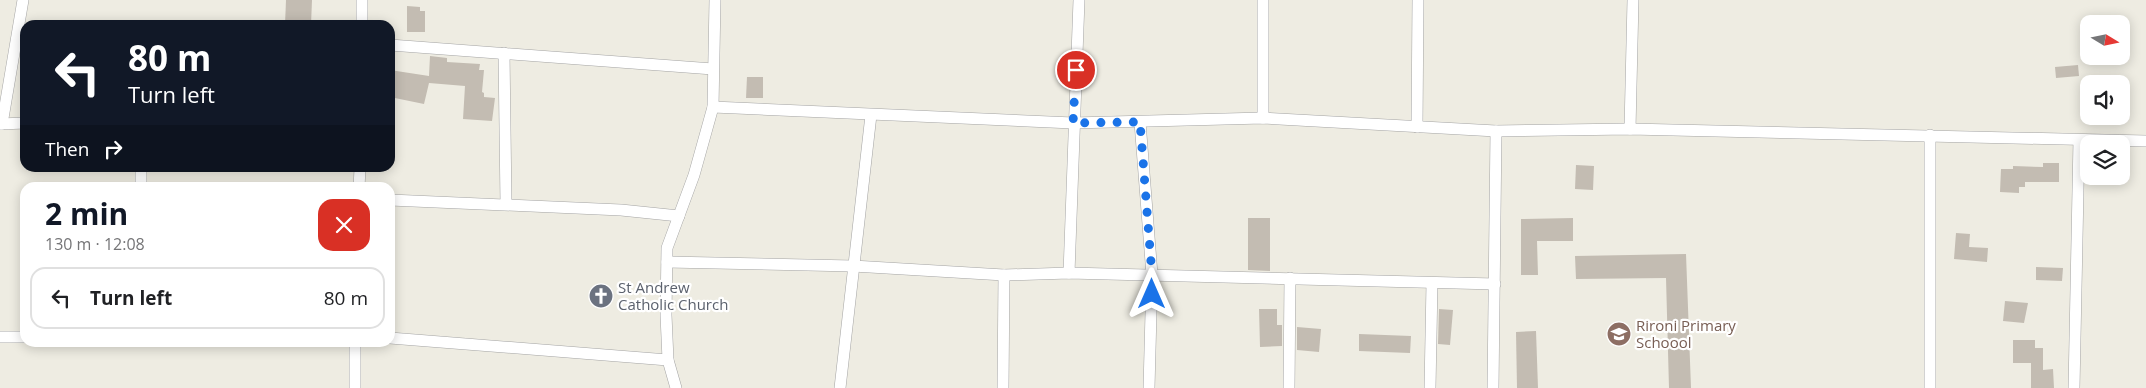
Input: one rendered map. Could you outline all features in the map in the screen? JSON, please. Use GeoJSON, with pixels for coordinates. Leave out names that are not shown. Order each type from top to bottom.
{"type":"FeatureCollection","features":[{"type":"Feature","properties":{"kind":"street"},"geometry":{"type":"LineString","coordinates":[[20,123],[1,124],[23,0]]}},
{"type":"Feature","properties":{"kind":"street"},"geometry":{"type":"LineString","coordinates":[[362,0],[362,20]]}},
{"type":"Feature","properties":{"kind":"street"},"geometry":{"type":"LineString","coordinates":[[676,388],[668,360],[667,248],[694,175],[712,107],[715,0]]}},
{"type":"Feature","properties":{"kind":"street"},"geometry":{"type":"LineString","coordinates":[[1069,273],[1079,0]]}},
{"type":"Feature","properties":{"kind":"street"},"geometry":{"type":"LineString","coordinates":[[1262,0],[1263,118]]}},
{"type":"Feature","properties":{"kind":"street"},"geometry":{"type":"LineString","coordinates":[[1417,127],[1418,0]]}},
{"type":"Feature","properties":{"kind":"street"},"geometry":{"type":"LineString","coordinates":[[1630,129],[1633,0]]}},
{"type":"Feature","properties":{"kind":"street"},"geometry":{"type":"LineString","coordinates":[[395,45],[714,69]]}},
{"type":"Feature","properties":{"kind":"street"},"geometry":{"type":"LineString","coordinates":[[504,53],[506,204]]}},
{"type":"Feature","properties":{"kind":"street"},"geometry":{"type":"LineString","coordinates":[[712,107],[1073,123],[1263,118],[1496,131],[1630,129],[2146,141]]}},
{"type":"Feature","properties":{"kind":"street"},"geometry":{"type":"LineString","coordinates":[[840,388],[871,115]]}},
{"type":"Feature","properties":{"kind":"street"},"geometry":{"type":"LineString","coordinates":[[1140,122],[1152,275],[1149,388]]}},
{"type":"Feature","properties":{"kind":"street"},"geometry":{"type":"LineString","coordinates":[[1493,388],[1496,131]]}},
{"type":"Feature","properties":{"kind":"street"},"geometry":{"type":"LineString","coordinates":[[1930,135],[1930,388]]}},
{"type":"Feature","properties":{"kind":"street"},"geometry":{"type":"LineString","coordinates":[[2074,388],[2079,140]]}},
{"type":"Feature","properties":{"kind":"street"},"geometry":{"type":"LineString","coordinates":[[395,200],[621,210],[679,216]]}},
{"type":"Feature","properties":{"kind":"street"},"geometry":{"type":"LineString","coordinates":[[667,262],[854,266],[1004,275],[1069,273],[1495,284]]}},
{"type":"Feature","properties":{"kind":"street"},"geometry":{"type":"LineString","coordinates":[[1003,388],[1004,275]]}},
{"type":"Feature","properties":{"kind":"street"},"geometry":{"type":"LineString","coordinates":[[1289,388],[1290,278]]}},
{"type":"Feature","properties":{"kind":"street"},"geometry":{"type":"LineString","coordinates":[[1430,388],[1432,282]]}},
{"type":"Feature","properties":{"kind":"street"},"geometry":{"type":"LineString","coordinates":[[0,337],[20,337]]}},
{"type":"Feature","properties":{"kind":"street"},"geometry":{"type":"LineString","coordinates":[[395,338],[668,360]]}},
{"type":"Feature","properties":{"kind":"street"},"geometry":{"type":"LineString","coordinates":[[355,347],[355,388]]}},
{"type":"Feature","properties":{"kind":"building"},"geometry":{"type":"Polygon","coordinates":[[[286,0],[312,0],[311,20],[285,20],[286,0]]]}},
{"type":"Feature","properties":{"kind":"building"},"geometry":{"type":"Polygon","coordinates":[[[407,6],[420,7],[420,11],[425,11],[425,32],[407,32],[407,6]]]}},
{"type":"Feature","properties":{"kind":"building"},"geometry":{"type":"Polygon","coordinates":[[[430,56],[447,58],[447,62],[480,64],[479,70],[484,70],[482,92],[484,97],[495,98],[492,121],[463,119],[465,86],[429,83],[424,104],[395,98],[395,71],[429,76],[430,56]]]}},
{"type":"Feature","properties":{"kind":"building"},"geometry":{"type":"Polygon","coordinates":[[[2078,65],[2079,76],[2056,78],[2055,67],[2078,65]]]}},
{"type":"Feature","properties":{"kind":"building"},"geometry":{"type":"Polygon","coordinates":[[[747,77],[763,77],[763,98],[746,98],[747,77]]]}},
{"type":"Feature","properties":{"kind":"building"},"geometry":{"type":"Polygon","coordinates":[[[2043,163],[2059,163],[2059,182],[2025,182],[2025,187],[2019,187],[2019,193],[2000,192],[2001,169],[2013,169],[2013,166],[2043,167],[2043,163]]]}},
{"type":"Feature","properties":{"kind":"building"},"geometry":{"type":"Polygon","coordinates":[[[1576,165],[1594,166],[1593,190],[1575,189],[1576,165]]]}},
{"type":"Feature","properties":{"kind":"building"},"geometry":{"type":"Polygon","coordinates":[[[1248,218],[1270,218],[1270,271],[1248,270],[1248,218]]]}},
{"type":"Feature","properties":{"kind":"building"},"geometry":{"type":"Polygon","coordinates":[[[1573,218],[1573,241],[1537,241],[1538,275],[1521,275],[1521,219],[1573,218]]]}},
{"type":"Feature","properties":{"kind":"building"},"geometry":{"type":"Polygon","coordinates":[[[1956,233],[1970,234],[1969,247],[1988,248],[1987,262],[1954,259],[1956,233]]]}},
{"type":"Feature","properties":{"kind":"building"},"geometry":{"type":"Polygon","coordinates":[[[1686,254],[1691,388],[1669,388],[1666,278],[1576,279],[1575,256],[1686,254]]]}},
{"type":"Feature","properties":{"kind":"building"},"geometry":{"type":"Polygon","coordinates":[[[2036,267],[2063,268],[2062,281],[2036,280],[2036,267]]]}},
{"type":"Feature","properties":{"kind":"building"},"geometry":{"type":"Polygon","coordinates":[[[2005,301],[2028,303],[2024,323],[2003,321],[2005,301]]]}},
{"type":"Feature","properties":{"kind":"building"},"geometry":{"type":"Polygon","coordinates":[[[1259,309],[1277,309],[1277,325],[1282,325],[1282,346],[1260,347],[1259,309]]]}},
{"type":"Feature","properties":{"kind":"building"},"geometry":{"type":"Polygon","coordinates":[[[1439,309],[1453,310],[1450,345],[1438,344],[1439,309]]]}},
{"type":"Feature","properties":{"kind":"building"},"geometry":{"type":"Polygon","coordinates":[[[1297,327],[1321,329],[1319,352],[1297,350],[1297,327]]]}},
{"type":"Feature","properties":{"kind":"building"},"geometry":{"type":"Polygon","coordinates":[[[1536,331],[1538,388],[1517,388],[1516,332],[1536,331]]]}},
{"type":"Feature","properties":{"kind":"building"},"geometry":{"type":"Polygon","coordinates":[[[1359,334],[1411,336],[1410,353],[1359,351],[1359,334]]]}},
{"type":"Feature","properties":{"kind":"building"},"geometry":{"type":"Polygon","coordinates":[[[2013,340],[2035,340],[2035,348],[2043,348],[2043,370],[2053,369],[2054,388],[2031,388],[2031,363],[2013,363],[2013,340]]]}},
{"type":"Feature","properties":{"kind":"place","name":"St Andrew Catholic Church"},"geometry":{"type":"Point","coordinates":[601,296]}},
{"type":"Feature","properties":{"kind":"place","name":"Rironi Primary Schoool"},"geometry":{"type":"Point","coordinates":[1619,334]}},
{"type":"Feature","properties":{"kind":"route"},"geometry":{"type":"LineString","coordinates":[[1076,70],[1073,123],[1140,122],[1152,294]]}}]}
